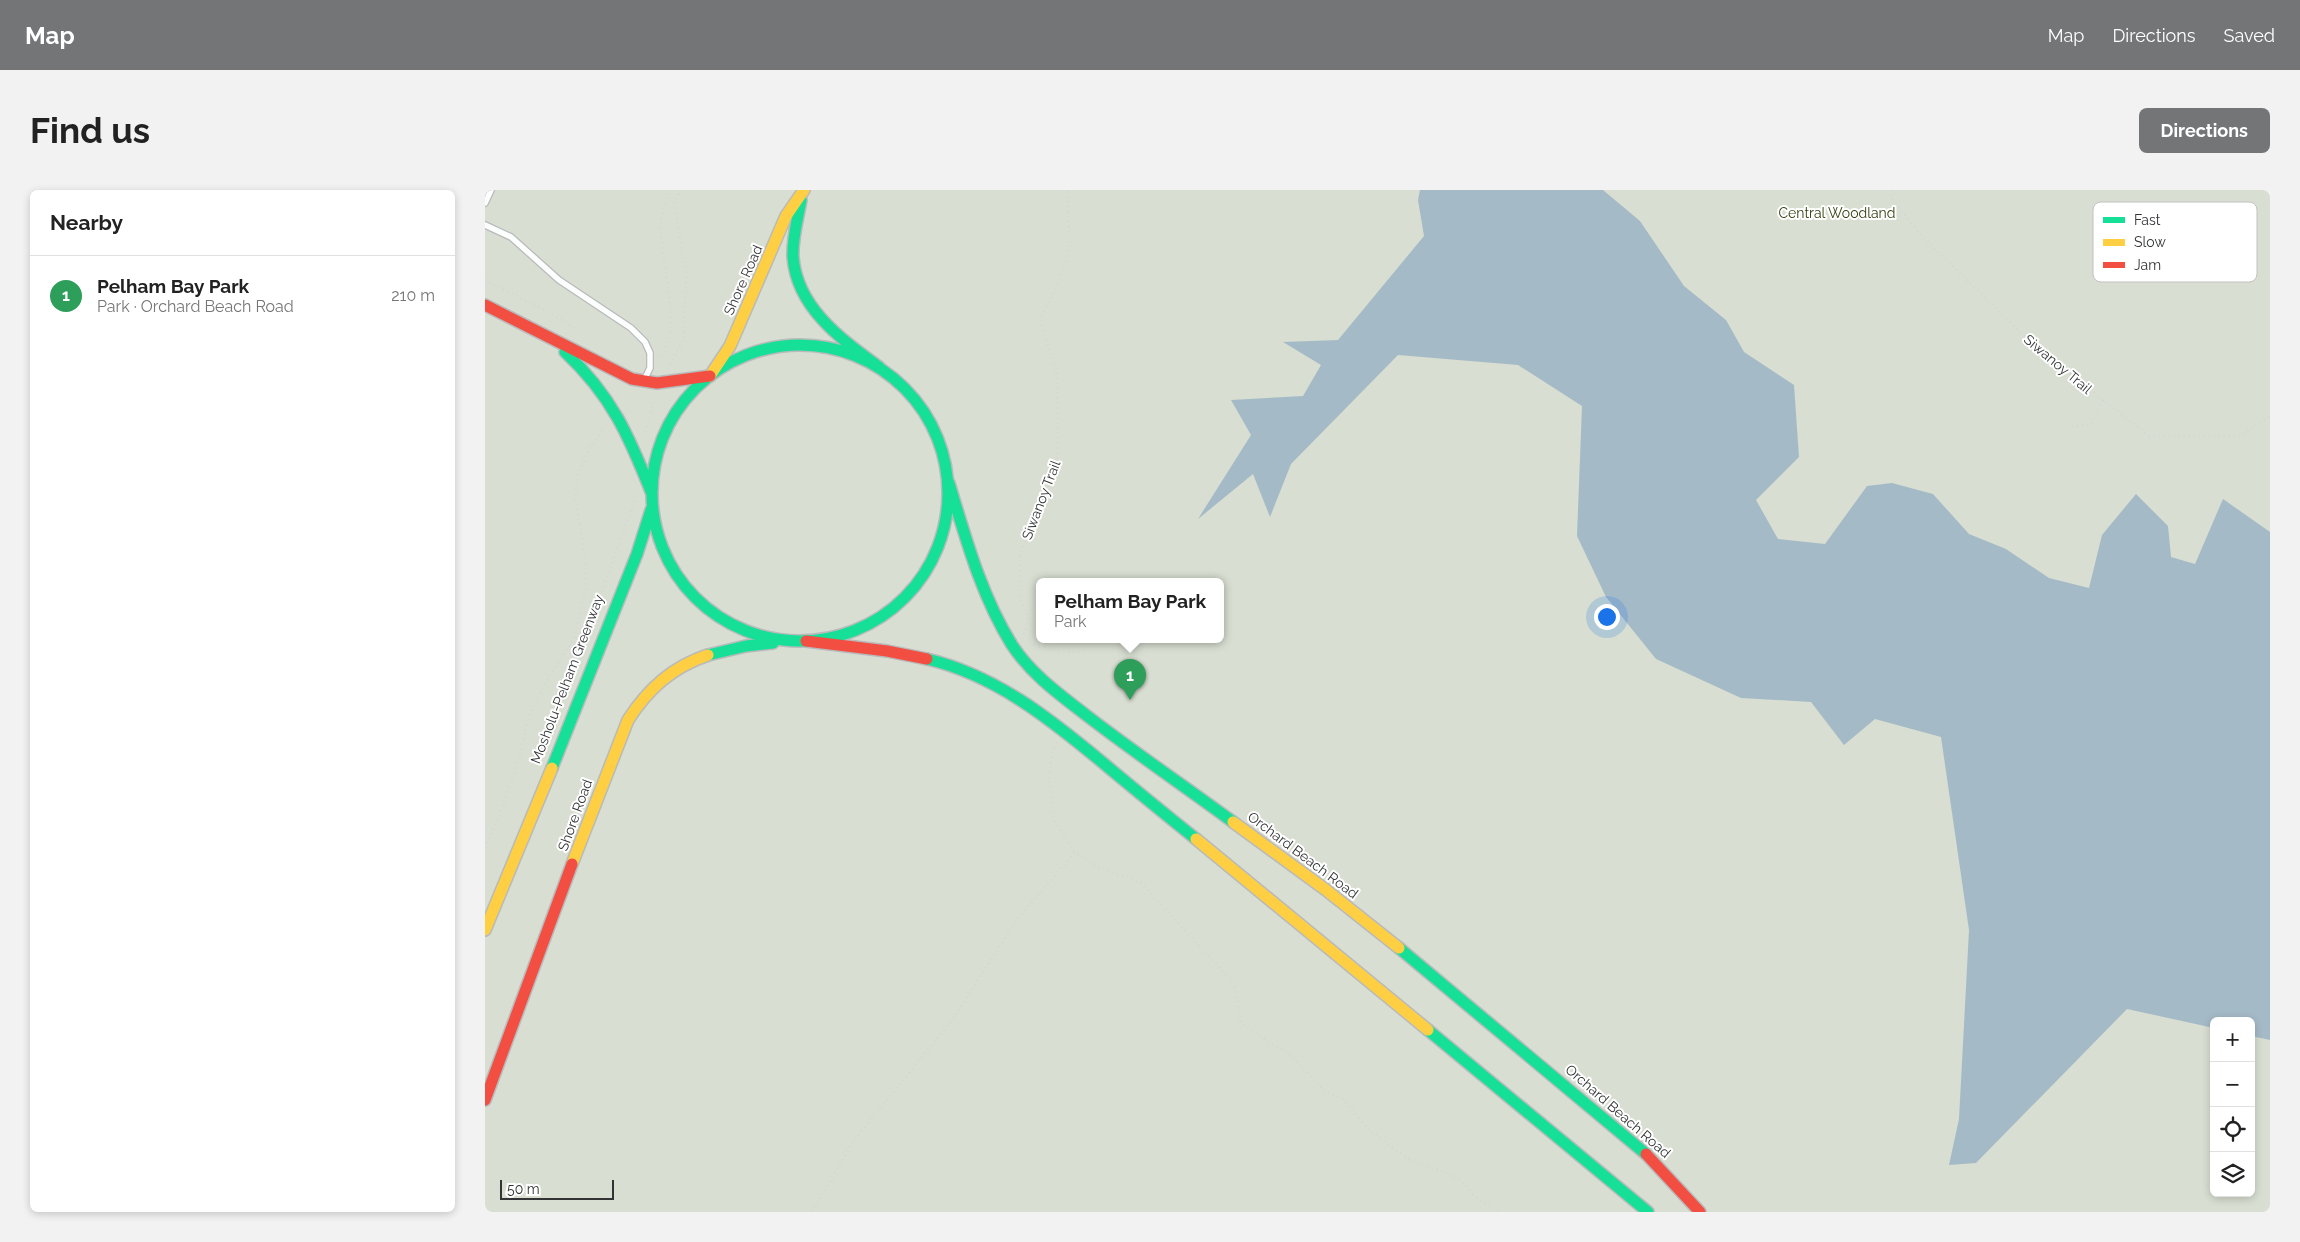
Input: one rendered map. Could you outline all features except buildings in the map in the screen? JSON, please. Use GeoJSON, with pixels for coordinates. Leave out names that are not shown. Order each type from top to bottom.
{"type":"FeatureCollection","features":[{"type":"Feature","properties":{"kind":"main road","name":"Shore Road"},"geometry":{"type":"LineString","coordinates":[[803,193],[793,247],[796,280],[813,311],[825,325],[879,368]]}},
{"type":"Feature","properties":{"kind":"main road","name":"Shore Road"},"geometry":{"type":"LineString","coordinates":[[710,376],[730,346],[787,216],[803,193]]}},
{"type":"Feature","properties":{"kind":"main road"},"geometry":{"type":"LineString","coordinates":[[485,305],[625,377],[643,382],[657,383],[710,376]]}},
{"type":"Feature","properties":{"kind":"main road"},"geometry":{"type":"LineString","coordinates":[[548,337],[585,371],[618,413],[652,494]]}},
{"type":"Feature","properties":{"kind":"main road"},"geometry":{"type":"LineString","coordinates":[[806,641],[834,637],[860,629],[890,611],[915,587],[931,565],[942,538],[948,511],[949,484],[944,455],[932,425],[913,396],[891,376],[855,355],[828,348],[787,346],[746,355],[710,376],[690,394],[668,426],[657,454],[652,507],[664,551],[677,575],[694,596],[716,615],[739,628],[764,637],[914,656],[955,667],[1012,694],[1062,729],[1648,1212]]}},
{"type":"Feature","properties":{"kind":"main road","name":"Orchard Beach Road"},"geometry":{"type":"LineString","coordinates":[[949,484],[981,584],[1004,632],[1043,681],[1063,698],[1326,890],[1408,954],[1642,1150],[1700,1212]]}},
{"type":"Feature","properties":{"kind":"main road"},"geometry":{"type":"LineString","coordinates":[[485,930],[637,554],[652,507]]}},
{"type":"Feature","properties":{"kind":"main road","name":"Shore Road"},"geometry":{"type":"LineString","coordinates":[[485,1100],[620,734],[639,700],[667,674],[699,657],[731,648],[791,641]]}},
{"type":"Feature","properties":{"kind":"lane"},"geometry":{"type":"LineString","coordinates":[[485,203],[491,190]]}},
{"type":"Feature","properties":{"kind":"lane"},"geometry":{"type":"LineString","coordinates":[[485,225],[511,237],[559,280],[631,328],[647,347],[649,353],[650,368],[643,382]]}},
{"type":"Feature","properties":{"kind":"path"},"geometry":{"type":"LineString","coordinates":[[650,368],[663,353],[669,341],[671,310],[661,228],[663,208],[670,190]]}},
{"type":"Feature","properties":{"kind":"path"},"geometry":{"type":"LineString","coordinates":[[650,368],[668,368],[684,339],[686,272],[674,202],[681,190]]}},
{"type":"Feature","properties":{"kind":"path","name":"Siwanoy Trail"},"geometry":{"type":"LineString","coordinates":[[1019,653],[1028,617],[1019,596],[1020,554],[1048,486],[1058,455],[1057,372],[1043,331],[1041,316],[1056,288],[1070,248],[1067,190]]}},
{"type":"Feature","properties":{"kind":"path","name":"Siwanoy Trail"},"geometry":{"type":"LineString","coordinates":[[1881,190],[1889,190],[1890,196],[1917,231],[2036,348],[2149,436],[2240,436],[2270,416]]}},
{"type":"Feature","properties":{"kind":"path"},"geometry":{"type":"LineString","coordinates":[[485,280],[545,310],[577,330]]}},
{"type":"Feature","properties":{"kind":"path"},"geometry":{"type":"LineString","coordinates":[[645,434],[656,398]]}},
{"type":"Feature","properties":{"kind":"path"},"geometry":{"type":"LineString","coordinates":[[2072,427],[2091,424],[2103,400]]}},
{"type":"Feature","properties":{"kind":"path"},"geometry":{"type":"LineString","coordinates":[[485,848],[507,794],[522,749],[528,718],[545,683],[573,638],[586,588],[586,564],[575,502],[578,475],[588,450],[618,413]]}},
{"type":"Feature","properties":{"kind":"path","name":"Mosholu-Pelham Greenway"},"geometry":{"type":"LineString","coordinates":[[592,619],[637,495]]}},
{"type":"Feature","properties":{"kind":"path"},"geometry":{"type":"LineString","coordinates":[[1019,653],[1026,653],[1034,645],[1066,652],[1086,653]]}},
{"type":"Feature","properties":{"kind":"path"},"geometry":{"type":"LineString","coordinates":[[1062,729],[1052,755],[1049,775],[1054,820],[1075,852],[1099,868],[1140,882],[1170,913],[1231,980],[1237,994],[1241,1024],[1293,1057],[1323,1090],[1343,1100],[1368,1129],[1396,1150],[1409,1159],[1456,1177],[1469,1188],[1472,1194],[1498,1212]]}},
{"type":"Feature","properties":{"kind":"path"},"geometry":{"type":"LineString","coordinates":[[812,1212],[853,1142],[955,1016],[1016,921],[1075,852]]}},
{"type":"Feature","properties":{"kind":"green space","name":"Central Woodland"},"geometry":{"type":"Polygon","coordinates":[[[485,190],[2270,190],[2270,1212],[485,1212],[485,190]]]}},
{"type":"Feature","properties":{"kind":"water"},"geometry":{"type":"Polygon","coordinates":[[[1420,190],[1603,190],[1640,221],[1684,286],[1726,320],[1744,352],[1794,385],[1799,457],[1756,500],[1778,539],[1825,544],[1867,486],[1892,483],[1933,494],[1969,534],[2006,549],[2049,578],[2089,588],[2102,535],[2136,494],[2168,526],[2171,557],[2195,564],[2223,499],[2270,532],[2270,1040],[2255,1037],[2255,1017],[2210,1017],[2210,1027],[2127,1009],[1976,1163],[1949,1165],[1959,1119],[1969,930],[1941,737],[1875,719],[1844,745],[1811,702],[1741,698],[1656,659],[1606,597],[1577,536],[1582,406],[1518,365],[1398,355],[1291,464],[1270,517],[1253,474],[1198,519],[1251,435],[1231,400],[1303,396],[1321,365],[1283,342],[1338,340],[1424,236],[1418,200],[1420,190]]]}},
{"type":"Feature","properties":{"kind":"traffic: fast"},"geometry":{"type":"LineString","coordinates":[[801,200],[794,235],[793,257],[796,275],[803,292],[823,321],[879,367]]}},
{"type":"Feature","properties":{"kind":"traffic: fast"},"geometry":{"type":"LineString","coordinates":[[800,345],[829,348],[857,356],[894,378],[905,388],[931,423],[937,436],[945,464],[948,493],[945,522],[937,550],[915,587],[905,598],[870,624],[857,630],[829,638],[800,641],[771,638],[743,630],[706,608],[695,598],[669,563],[663,550],[655,522],[652,493],[655,464],[663,436],[685,399],[695,388],[730,362],[743,356],[771,348],[800,345]]}},
{"type":"Feature","properties":{"kind":"traffic: fast"},"geometry":{"type":"LineString","coordinates":[[565,352],[581,368],[607,401],[627,435],[652,494]]}},
{"type":"Feature","properties":{"kind":"traffic: fast"},"geometry":{"type":"LineString","coordinates":[[949,483],[968,546],[991,606],[1012,645],[1028,665],[1046,683],[1122,742],[1233,822]]}},
{"type":"Feature","properties":{"kind":"traffic: fast"},"geometry":{"type":"LineString","coordinates":[[552,768],[637,554],[651,510]]}},
{"type":"Feature","properties":{"kind":"traffic: fast"},"geometry":{"type":"LineString","coordinates":[[708,655],[746,646],[773,643]]}},
{"type":"Feature","properties":{"kind":"traffic: fast"},"geometry":{"type":"LineString","coordinates":[[927,659],[952,666],[976,676],[998,687],[1041,714],[1196,839]]}},
{"type":"Feature","properties":{"kind":"traffic: fast"},"geometry":{"type":"LineString","coordinates":[[1399,948],[1646,1154]]}},
{"type":"Feature","properties":{"kind":"traffic: fast"},"geometry":{"type":"LineString","coordinates":[[1428,1030],[1648,1212]]}},
{"type":"Feature","properties":{"kind":"traffic: slow"},"geometry":{"type":"LineString","coordinates":[[710,376],[730,346],[786,216],[804,190]]}},
{"type":"Feature","properties":{"kind":"traffic: slow"},"geometry":{"type":"LineString","coordinates":[[572,864],[628,720],[644,698],[662,680],[683,666],[708,655]]}},
{"type":"Feature","properties":{"kind":"traffic: slow"},"geometry":{"type":"LineString","coordinates":[[485,930],[552,768]]}},
{"type":"Feature","properties":{"kind":"traffic: slow"},"geometry":{"type":"LineString","coordinates":[[1233,822],[1326,890],[1399,948]]}},
{"type":"Feature","properties":{"kind":"traffic: slow"},"geometry":{"type":"LineString","coordinates":[[1196,839],[1428,1030]]}},
{"type":"Feature","properties":{"kind":"traffic: jam"},"geometry":{"type":"LineString","coordinates":[[485,305],[632,379],[657,383],[710,376]]}},
{"type":"Feature","properties":{"kind":"traffic: jam"},"geometry":{"type":"LineString","coordinates":[[806,641],[887,651],[927,659]]}},
{"type":"Feature","properties":{"kind":"traffic: jam"},"geometry":{"type":"LineString","coordinates":[[485,1100],[572,864]]}},
{"type":"Feature","properties":{"kind":"traffic: jam"},"geometry":{"type":"LineString","coordinates":[[1646,1154],[1700,1212]]}},
{"type":"Feature","properties":{"kind":"place","name":"Pelham Bay Park"},"geometry":{"type":"Point","coordinates":[1130,700]}}]}
